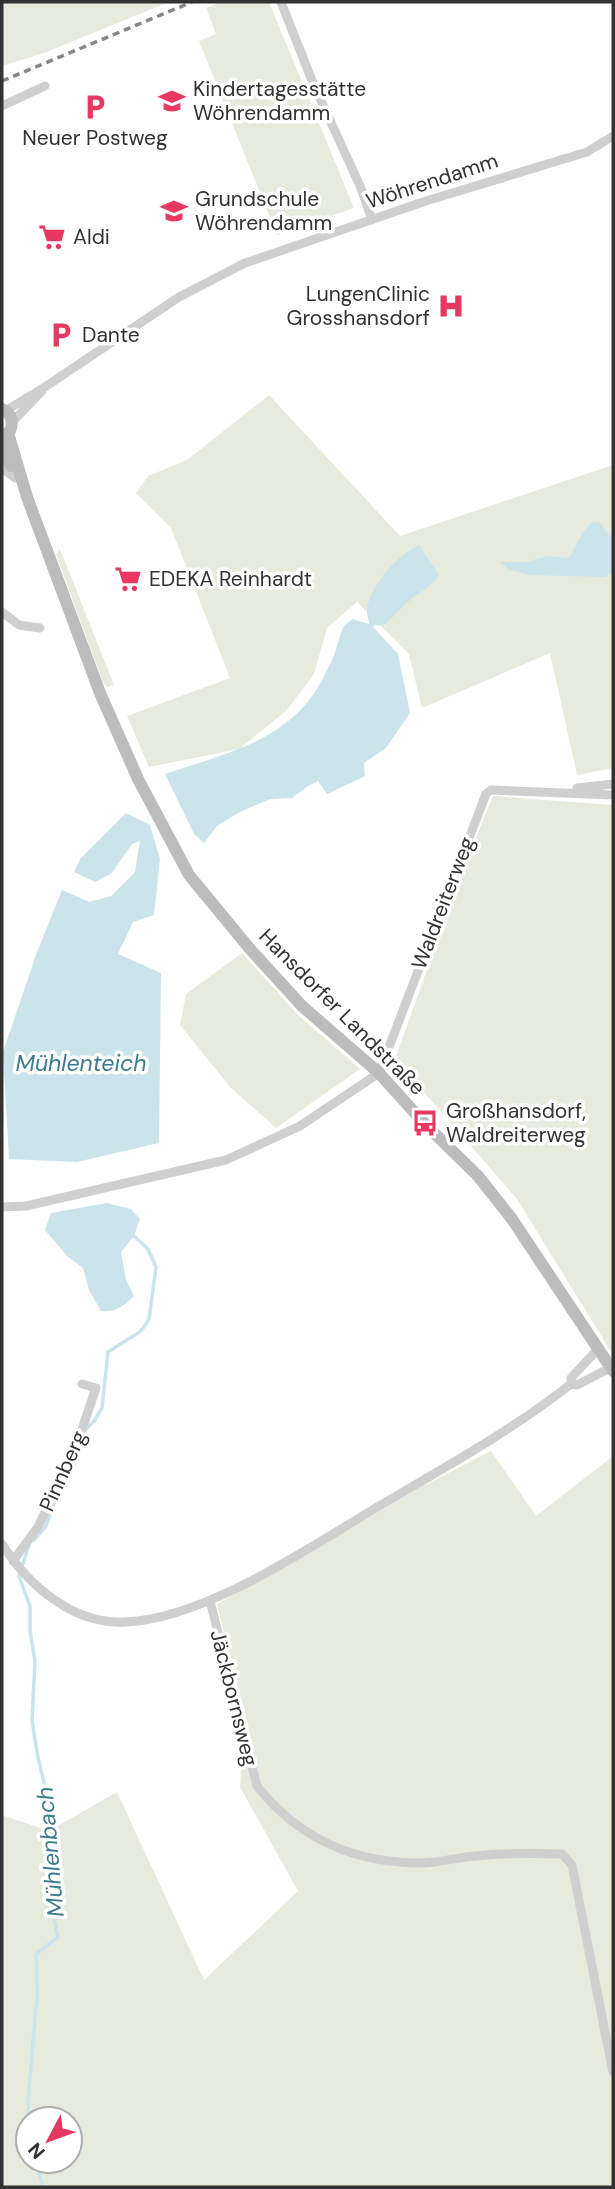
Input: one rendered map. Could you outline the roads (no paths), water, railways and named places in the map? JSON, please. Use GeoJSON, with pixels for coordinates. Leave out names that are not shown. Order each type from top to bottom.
{"type":"FeatureCollection","features":[{"type":"Feature","properties":{"kind":"main road","name":"Hansdorfer Landstraße"},"geometry":{"type":"LineString","coordinates":[[5,426],[15,478],[27,497]]}},
{"type":"Feature","properties":{"kind":"main road","name":"Hansdorfer Landstraße"},"geometry":{"type":"LineString","coordinates":[[5,426],[27,497],[119,737],[189,875],[250,949],[302,1006],[379,1073],[425,1124],[478,1176],[503,1208],[612,1369]]}},
{"type":"Feature","properties":{"kind":"street"},"geometry":{"type":"LineString","coordinates":[[281,2],[313,83],[361,188],[372,220]]}},
{"type":"Feature","properties":{"kind":"street"},"geometry":{"type":"LineString","coordinates":[[2,106],[45,86]]}},
{"type":"Feature","properties":{"kind":"street","name":"Wöhrendamm"},"geometry":{"type":"LineString","coordinates":[[5,426],[46,387],[179,297],[224,273],[270,253],[587,152],[613,136]]}},
{"type":"Feature","properties":{"kind":"street"},"geometry":{"type":"LineString","coordinates":[[2,468],[15,478]]}},
{"type":"Feature","properties":{"kind":"street"},"geometry":{"type":"LineString","coordinates":[[2,612],[19,625],[40,628]]}},
{"type":"Feature","properties":{"kind":"street","name":"Waldreiterweg"},"geometry":{"type":"LineString","coordinates":[[550,791],[613,784]]}},
{"type":"Feature","properties":{"kind":"street","name":"Waldreiterweg"},"geometry":{"type":"LineString","coordinates":[[379,1073],[486,794],[491,790],[613,795]]}},
{"type":"Feature","properties":{"kind":"street"},"geometry":{"type":"LineString","coordinates":[[2,1208],[26,1206],[226,1160],[300,1126],[379,1073]]}},
{"type":"Feature","properties":{"kind":"street","name":"Jäckbornsweg"},"geometry":{"type":"LineString","coordinates":[[571,1384],[571,1378],[597,1350]]}},
{"type":"Feature","properties":{"kind":"street","name":"Jäckbornsweg"},"geometry":{"type":"LineString","coordinates":[[612,1369],[577,1385],[571,1384],[541,1408],[488,1442],[318,1543],[210,1601],[257,1786],[274,1807],[320,1841],[350,1854],[381,1860],[424,1863],[474,1856],[530,1853],[562,1854],[572,1865],[613,2072]]}},
{"type":"Feature","properties":{"kind":"street","name":"Pinnberg"},"geometry":{"type":"LineString","coordinates":[[13,1561],[38,1527],[76,1447],[96,1388],[82,1384]]}},
{"type":"Feature","properties":{"kind":"street"},"geometry":{"type":"LineString","coordinates":[[2,1544],[34,1585],[55,1601],[98,1620],[124,1623],[152,1619],[210,1601]]}},
{"type":"Feature","properties":{"kind":"water"},"geometry":{"type":"Polygon","coordinates":[[[593,522],[600,523],[613,540],[613,572],[605,577],[529,575],[510,570],[499,562],[527,562],[547,556],[569,558],[582,534],[593,522]]]}},
{"type":"Feature","properties":{"kind":"water"},"geometry":{"type":"Polygon","coordinates":[[[419,545],[439,575],[386,623],[373,627],[398,654],[410,713],[386,748],[364,763],[365,776],[327,794],[318,781],[292,798],[270,799],[217,826],[204,843],[194,834],[165,774],[251,743],[290,720],[306,704],[319,685],[344,626],[352,619],[369,624],[367,608],[380,580],[403,555],[419,545]]]}},
{"type":"Feature","properties":{"kind":"water","name":"Mühlenteich"},"geometry":{"type":"Polygon","coordinates":[[[126,813],[150,825],[160,859],[154,915],[133,922],[118,954],[161,973],[159,1143],[77,1162],[9,1159],[3,1052],[36,955],[62,890],[89,902],[111,896],[135,872],[140,841],[132,844],[112,873],[95,882],[74,872],[80,859],[126,813]]]}},
{"type":"Feature","properties":{"kind":"water"},"geometry":{"type":"Polygon","coordinates":[[[107,1203],[131,1209],[140,1219],[134,1236],[121,1252],[126,1280],[134,1296],[119,1308],[101,1311],[89,1290],[83,1268],[68,1257],[45,1230],[51,1213],[107,1203]]]}},
{"type":"Feature","properties":{"kind":"waterway"},"geometry":{"type":"LineString","coordinates":[[85,1430],[102,1408],[108,1352],[141,1331],[149,1319],[156,1267],[148,1249],[134,1236]]}},
{"type":"Feature","properties":{"kind":"waterway"},"geometry":{"type":"LineString","coordinates":[[60,1491],[73,1469],[76,1457]]}},
{"type":"Feature","properties":{"kind":"waterway"},"geometry":{"type":"LineString","coordinates":[[34,1540],[46,1526],[56,1498]]}},
{"type":"Feature","properties":{"kind":"waterway","name":"Mühlenbach"},"geometry":{"type":"LineString","coordinates":[[28,2105],[37,1997],[36,1954],[58,1937],[50,1902],[49,1804],[32,1720],[35,1662],[30,1630],[30,1606],[19,1576],[29,1545]]}},
{"type":"Feature","properties":{"kind":"waterway","name":"Mühlenbach"},"geometry":{"type":"LineString","coordinates":[[40,2175],[43,2187]]}},
{"type":"Feature","properties":{"kind":"railway"},"geometry":{"type":"LineString","coordinates":[[2,81],[192,2]]}},
{"type":"Feature","properties":{"kind":"place","name":"Kindertagesstätte Wöhrendamm"},"geometry":{"type":"Point","coordinates":[172,101]}},
{"type":"Feature","properties":{"kind":"place","name":"Neuer Postweg"},"geometry":{"type":"Point","coordinates":[95,107]}},
{"type":"Feature","properties":{"kind":"place","name":"Grundschule Wöhrendamm"},"geometry":{"type":"Point","coordinates":[174,211]}},
{"type":"Feature","properties":{"kind":"place","name":"Aldi"},"geometry":{"type":"Point","coordinates":[52,237]}},
{"type":"Feature","properties":{"kind":"place","name":"LungenClinic Grosshansdorf"},"geometry":{"type":"Point","coordinates":[451,306]}},
{"type":"Feature","properties":{"kind":"place","name":"Dante"},"geometry":{"type":"Point","coordinates":[61,335]}},
{"type":"Feature","properties":{"kind":"place","name":"EDEKA Reinhardt"},"geometry":{"type":"Point","coordinates":[128,579]}},
{"type":"Feature","properties":{"kind":"place","name":"Großhansdorf, Waldreiterweg"},"geometry":{"type":"Point","coordinates":[425,1123]}}]}
